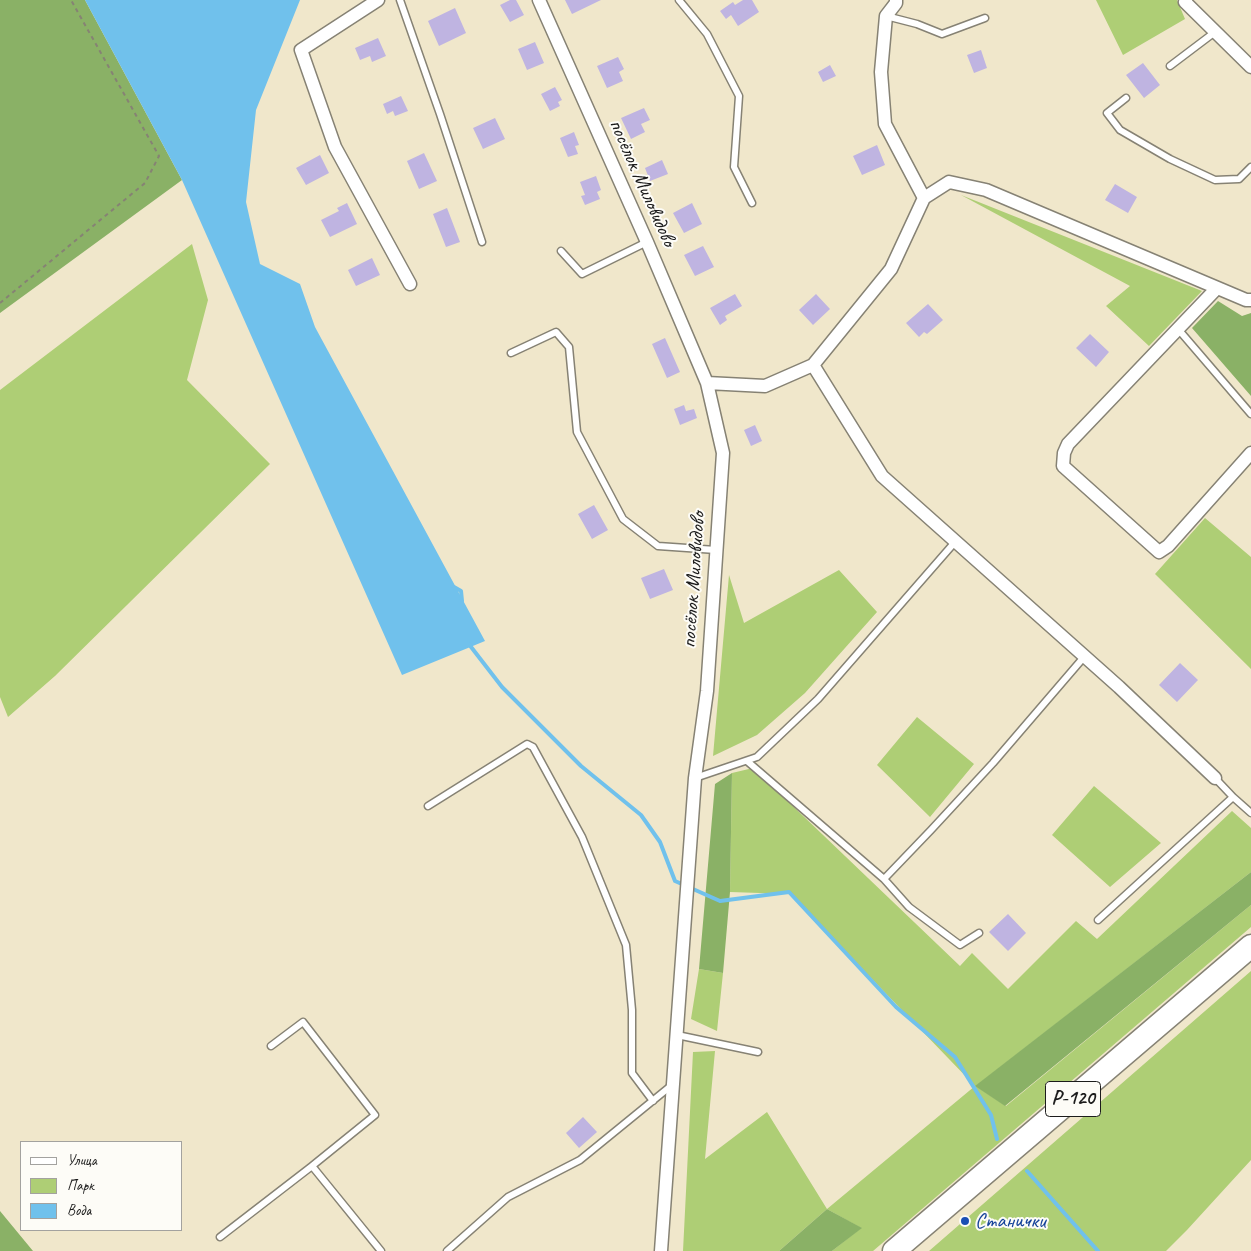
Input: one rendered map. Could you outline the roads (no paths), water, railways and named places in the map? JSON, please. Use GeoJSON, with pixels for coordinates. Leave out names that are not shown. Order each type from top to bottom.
{"type":"FeatureCollection","features":[{"type":"Feature","properties":{"kind":"highway","name":"Р-120"},"geometry":{"type":"LineString","coordinates":[[894,1251],[1251,946]]}},
{"type":"Feature","properties":{"kind":"street"},"geometry":{"type":"LineString","coordinates":[[378,0],[301,50],[336,147],[410,284]]}},
{"type":"Feature","properties":{"kind":"street","name":"посёлок Миловидово"},"geometry":{"type":"LineString","coordinates":[[539,0],[647,242],[707,383],[723,453],[707,691],[696,778],[661,1251]]}},
{"type":"Feature","properties":{"kind":"street"},"geometry":{"type":"LineString","coordinates":[[896,0],[896,3],[886,16],[882,72],[885,124],[924,198]]}},
{"type":"Feature","properties":{"kind":"street"},"geometry":{"type":"LineString","coordinates":[[1186,0],[1185,2],[1251,67]]}},
{"type":"Feature","properties":{"kind":"street"},"geometry":{"type":"LineString","coordinates":[[707,383],[765,386],[813,365],[891,268],[924,198],[950,182],[986,190],[1217,288],[1246,300],[1251,300]]}},
{"type":"Feature","properties":{"kind":"street"},"geometry":{"type":"LineString","coordinates":[[1217,288],[1068,444],[1064,454],[1063,466],[1159,552],[1168,546],[1251,453]]}},
{"type":"Feature","properties":{"kind":"street"},"geometry":{"type":"LineString","coordinates":[[813,365],[882,476],[1126,694],[1214,778]]}},
{"type":"Feature","properties":{"kind":"lane"},"geometry":{"type":"LineString","coordinates":[[400,0],[482,242]]}},
{"type":"Feature","properties":{"kind":"lane"},"geometry":{"type":"LineString","coordinates":[[679,0],[707,34],[739,96],[734,167],[752,203]]}},
{"type":"Feature","properties":{"kind":"lane"},"geometry":{"type":"LineString","coordinates":[[886,16],[917,24],[942,34],[985,18]]}},
{"type":"Feature","properties":{"kind":"lane"},"geometry":{"type":"LineString","coordinates":[[1170,66],[1215,32]]}},
{"type":"Feature","properties":{"kind":"lane"},"geometry":{"type":"LineString","coordinates":[[1126,98],[1107,113],[1120,130],[1170,159],[1215,180],[1239,179],[1251,167]]}},
{"type":"Feature","properties":{"kind":"lane"},"geometry":{"type":"LineString","coordinates":[[561,251],[582,274],[647,242]]}},
{"type":"Feature","properties":{"kind":"lane"},"geometry":{"type":"LineString","coordinates":[[1178,329],[1251,414]]}},
{"type":"Feature","properties":{"kind":"lane"},"geometry":{"type":"LineString","coordinates":[[511,353],[556,332],[569,347],[577,432],[624,519],[658,546],[716,550]]}},
{"type":"Feature","properties":{"kind":"lane"},"geometry":{"type":"LineString","coordinates":[[696,778],[757,757],[818,699],[956,542]]}},
{"type":"Feature","properties":{"kind":"lane"},"geometry":{"type":"LineString","coordinates":[[884,879],[993,762],[1084,657]]}},
{"type":"Feature","properties":{"kind":"lane"},"geometry":{"type":"LineString","coordinates":[[428,806],[527,744],[533,747],[582,837],[626,945],[632,1010],[632,1073],[653,1100]]}},
{"type":"Feature","properties":{"kind":"lane"},"geometry":{"type":"LineString","coordinates":[[747,761],[884,879],[909,907],[960,945],[979,933]]}},
{"type":"Feature","properties":{"kind":"lane"},"geometry":{"type":"LineString","coordinates":[[1214,778],[1251,813]]}},
{"type":"Feature","properties":{"kind":"lane"},"geometry":{"type":"LineString","coordinates":[[1098,920],[1233,797]]}},
{"type":"Feature","properties":{"kind":"lane"},"geometry":{"type":"LineString","coordinates":[[220,1237],[375,1115],[303,1022],[271,1046]]}},
{"type":"Feature","properties":{"kind":"lane"},"geometry":{"type":"LineString","coordinates":[[677,1035],[758,1052]]}},
{"type":"Feature","properties":{"kind":"lane"},"geometry":{"type":"LineString","coordinates":[[447,1251],[508,1197],[580,1160],[673,1085]]}},
{"type":"Feature","properties":{"kind":"lane"},"geometry":{"type":"LineString","coordinates":[[312,1166],[381,1251]]}},
{"type":"Feature","properties":{"kind":"water"},"geometry":{"type":"Polygon","coordinates":[[[85,0],[300,0],[256,110],[246,202],[260,264],[300,284],[315,327],[485,641],[402,675],[182,180],[85,0]]]}},
{"type":"Feature","properties":{"kind":"waterway"},"geometry":{"type":"LineString","coordinates":[[454,587],[461,591],[462,601]]}},
{"type":"Feature","properties":{"kind":"waterway"},"geometry":{"type":"LineString","coordinates":[[468,643],[502,687],[581,766],[641,815],[660,842],[675,881],[720,901],[789,892],[896,1007],[955,1057],[991,1115],[997,1139]]}},
{"type":"Feature","properties":{"kind":"waterway"},"geometry":{"type":"LineString","coordinates":[[1027,1171],[1098,1251]]}},
{"type":"Feature","properties":{"kind":"place","name":"Станички"},"geometry":{"type":"Point","coordinates":[965,1221]}}]}
